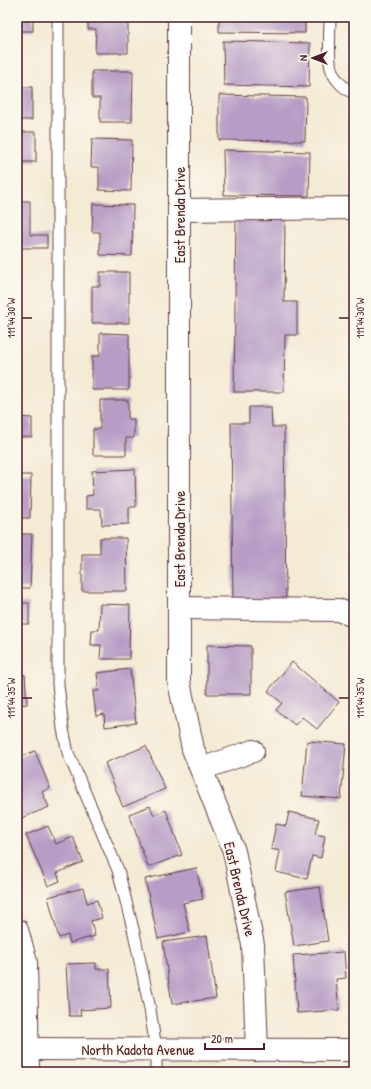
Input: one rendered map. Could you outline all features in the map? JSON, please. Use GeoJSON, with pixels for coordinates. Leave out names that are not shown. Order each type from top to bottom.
{"type":"FeatureCollection","features":[{"type":"Feature","properties":{"kind":"street","name":"East Brenda Drive"},"geometry":{"type":"LineString","coordinates":[[179,17],[179,682],[194,749],[234,851],[253,945],[258,1050]]}},
{"type":"Feature","properties":{"kind":"street"},"geometry":{"type":"LineString","coordinates":[[179,210],[354,208]]}},
{"type":"Feature","properties":{"kind":"street"},"geometry":{"type":"LineString","coordinates":[[179,608],[338,610],[354,616]]}},
{"type":"Feature","properties":{"kind":"street"},"geometry":{"type":"LineString","coordinates":[[201,769],[253,751]]}},
{"type":"Feature","properties":{"kind":"street"},"geometry":{"type":"LineString","coordinates":[[17,930],[26,962],[22,1049],[28,1072]]}},
{"type":"Feature","properties":{"kind":"street","name":"North Kadota Avenue"},"geometry":{"type":"LineString","coordinates":[[22,1049],[354,1050]]}},
{"type":"Feature","properties":{"kind":"lane"},"geometry":{"type":"LineString","coordinates":[[58,17],[58,684],[63,729],[68,753],[118,870],[136,941],[150,1009],[156,1049],[156,1072]]}},
{"type":"Feature","properties":{"kind":"lane"},"geometry":{"type":"LineString","coordinates":[[330,17],[331,67],[335,77],[347,90],[354,93]]}},
{"type":"Feature","properties":{"kind":"building"},"geometry":{"type":"Polygon","coordinates":[[[17,17],[33,17],[33,31],[17,31],[17,17]]]}},
{"type":"Feature","properties":{"kind":"building"},"geometry":{"type":"Polygon","coordinates":[[[88,17],[128,17],[128,53],[95,53],[96,29],[88,29],[88,17]]]}},
{"type":"Feature","properties":{"kind":"building"},"geometry":{"type":"Polygon","coordinates":[[[219,17],[305,17],[305,33],[219,32],[219,17]]]}},
{"type":"Feature","properties":{"kind":"building"},"geometry":{"type":"Polygon","coordinates":[[[223,41],[310,43],[309,87],[224,85],[223,41]]]}},
{"type":"Feature","properties":{"kind":"building"},"geometry":{"type":"Polygon","coordinates":[[[92,71],[133,71],[132,122],[100,122],[100,98],[92,98],[92,71]]]}},
{"type":"Feature","properties":{"kind":"building"},"geometry":{"type":"Polygon","coordinates":[[[17,72],[21,72],[21,87],[32,87],[32,120],[17,120],[17,72]]]}},
{"type":"Feature","properties":{"kind":"building"},"geometry":{"type":"Polygon","coordinates":[[[219,95],[306,97],[305,141],[219,140],[219,95]]]}},
{"type":"Feature","properties":{"kind":"building"},"geometry":{"type":"Polygon","coordinates":[[[17,132],[36,132],[36,162],[17,162],[17,132]]]}},
{"type":"Feature","properties":{"kind":"building"},"geometry":{"type":"Polygon","coordinates":[[[92,139],[132,140],[131,191],[99,190],[99,167],[91,167],[92,139]]]}},
{"type":"Feature","properties":{"kind":"building"},"geometry":{"type":"Polygon","coordinates":[[[223,150],[310,152],[309,196],[224,195],[223,150]]]}},
{"type":"Feature","properties":{"kind":"building"},"geometry":{"type":"Polygon","coordinates":[[[17,201],[30,201],[30,235],[47,235],[47,248],[17,248],[17,201]]]}},
{"type":"Feature","properties":{"kind":"building"},"geometry":{"type":"Polygon","coordinates":[[[93,204],[133,205],[132,256],[100,255],[100,232],[92,232],[93,204]]]}},
{"type":"Feature","properties":{"kind":"building"},"geometry":{"type":"Polygon","coordinates":[[[236,218],[285,218],[284,302],[297,302],[297,335],[285,335],[284,392],[234,392],[236,218]]]}},
{"type":"Feature","properties":{"kind":"building"},"geometry":{"type":"Polygon","coordinates":[[[100,272],[129,272],[129,323],[92,323],[92,286],[100,286],[100,272]]]}},
{"type":"Feature","properties":{"kind":"building"},"geometry":{"type":"Polygon","coordinates":[[[100,333],[129,334],[129,390],[92,390],[92,356],[100,356],[100,333]]]}},
{"type":"Feature","properties":{"kind":"building"},"geometry":{"type":"Polygon","coordinates":[[[100,400],[128,400],[128,419],[134,419],[134,438],[126,438],[126,455],[93,455],[93,429],[100,429],[100,400]]]}},
{"type":"Feature","properties":{"kind":"building"},"geometry":{"type":"Polygon","coordinates":[[[249,407],[271,407],[272,427],[284,427],[286,600],[233,601],[231,423],[249,423],[249,407]]]}},
{"type":"Feature","properties":{"kind":"building"},"geometry":{"type":"Polygon","coordinates":[[[17,417],[32,418],[32,437],[17,437],[17,417]]]}},
{"type":"Feature","properties":{"kind":"building"},"geometry":{"type":"Polygon","coordinates":[[[135,469],[136,507],[129,507],[129,524],[102,525],[101,509],[86,509],[86,496],[93,495],[92,471],[135,469]]]}},
{"type":"Feature","properties":{"kind":"building"},"geometry":{"type":"Polygon","coordinates":[[[17,475],[31,475],[30,518],[17,518],[17,475]]]}},
{"type":"Feature","properties":{"kind":"building"},"geometry":{"type":"Polygon","coordinates":[[[17,534],[32,534],[30,588],[17,588],[17,534]]]}},
{"type":"Feature","properties":{"kind":"building"},"geometry":{"type":"Polygon","coordinates":[[[100,538],[126,538],[127,591],[82,591],[82,554],[100,554],[100,538]]]}},
{"type":"Feature","properties":{"kind":"building"},"geometry":{"type":"Polygon","coordinates":[[[17,603],[29,603],[29,624],[19,624],[19,652],[17,652],[17,603]]]}},
{"type":"Feature","properties":{"kind":"building"},"geometry":{"type":"Polygon","coordinates":[[[100,604],[130,605],[129,659],[100,659],[101,645],[91,645],[92,630],[99,630],[100,604]]]}},
{"type":"Feature","properties":{"kind":"building"},"geometry":{"type":"Polygon","coordinates":[[[207,645],[251,646],[251,694],[207,694],[207,645]]]}},
{"type":"Feature","properties":{"kind":"building"},"geometry":{"type":"Polygon","coordinates":[[[292,662],[339,702],[317,729],[302,717],[295,725],[276,710],[282,703],[268,691],[292,662]]]}},
{"type":"Feature","properties":{"kind":"building"},"geometry":{"type":"Polygon","coordinates":[[[130,669],[136,723],[105,727],[104,714],[96,716],[93,691],[99,691],[97,673],[130,669]]]}},
{"type":"Feature","properties":{"kind":"building"},"geometry":{"type":"Polygon","coordinates":[[[25,675],[27,704],[17,705],[17,676],[25,675]]]}},
{"type":"Feature","properties":{"kind":"building"},"geometry":{"type":"Polygon","coordinates":[[[307,741],[346,744],[341,799],[302,796],[307,741]]]}},
{"type":"Feature","properties":{"kind":"building"},"geometry":{"type":"Polygon","coordinates":[[[146,746],[165,789],[123,807],[105,763],[146,746]]]}},
{"type":"Feature","properties":{"kind":"building"},"geometry":{"type":"Polygon","coordinates":[[[35,751],[50,788],[42,792],[49,807],[17,820],[17,758],[35,751]]]}},
{"type":"Feature","properties":{"kind":"building"},"geometry":{"type":"Polygon","coordinates":[[[150,806],[154,815],[166,810],[182,855],[148,867],[129,814],[150,806]]]}},
{"type":"Feature","properties":{"kind":"building"},"geometry":{"type":"Polygon","coordinates":[[[289,812],[319,819],[315,834],[325,836],[321,858],[312,856],[307,879],[276,872],[280,851],[271,849],[276,824],[286,826],[289,812]]]}},
{"type":"Feature","properties":{"kind":"building"},"geometry":{"type":"Polygon","coordinates":[[[48,826],[56,844],[73,837],[83,862],[57,873],[60,881],[48,886],[26,835],[48,826]]]}},
{"type":"Feature","properties":{"kind":"building"},"geometry":{"type":"Polygon","coordinates":[[[196,868],[203,899],[183,903],[190,932],[158,939],[145,879],[196,868]]]}},
{"type":"Feature","properties":{"kind":"building"},"geometry":{"type":"Polygon","coordinates":[[[320,887],[328,941],[294,946],[285,892],[320,887]]]}},
{"type":"Feature","properties":{"kind":"building"},"geometry":{"type":"Polygon","coordinates":[[[83,888],[87,903],[97,900],[102,918],[91,921],[95,936],[70,943],[68,935],[59,938],[48,897],[83,888]]]}},
{"type":"Feature","properties":{"kind":"building"},"geometry":{"type":"Polygon","coordinates":[[[207,936],[216,998],[172,1004],[163,942],[207,936]]]}},
{"type":"Feature","properties":{"kind":"building"},"geometry":{"type":"Polygon","coordinates":[[[344,952],[346,978],[336,979],[339,1010],[297,1013],[293,955],[344,952]]]}},
{"type":"Feature","properties":{"kind":"building"},"geometry":{"type":"Polygon","coordinates":[[[96,963],[96,969],[109,969],[111,1008],[80,1010],[81,1016],[69,1016],[66,964],[96,963]]]}}]}
